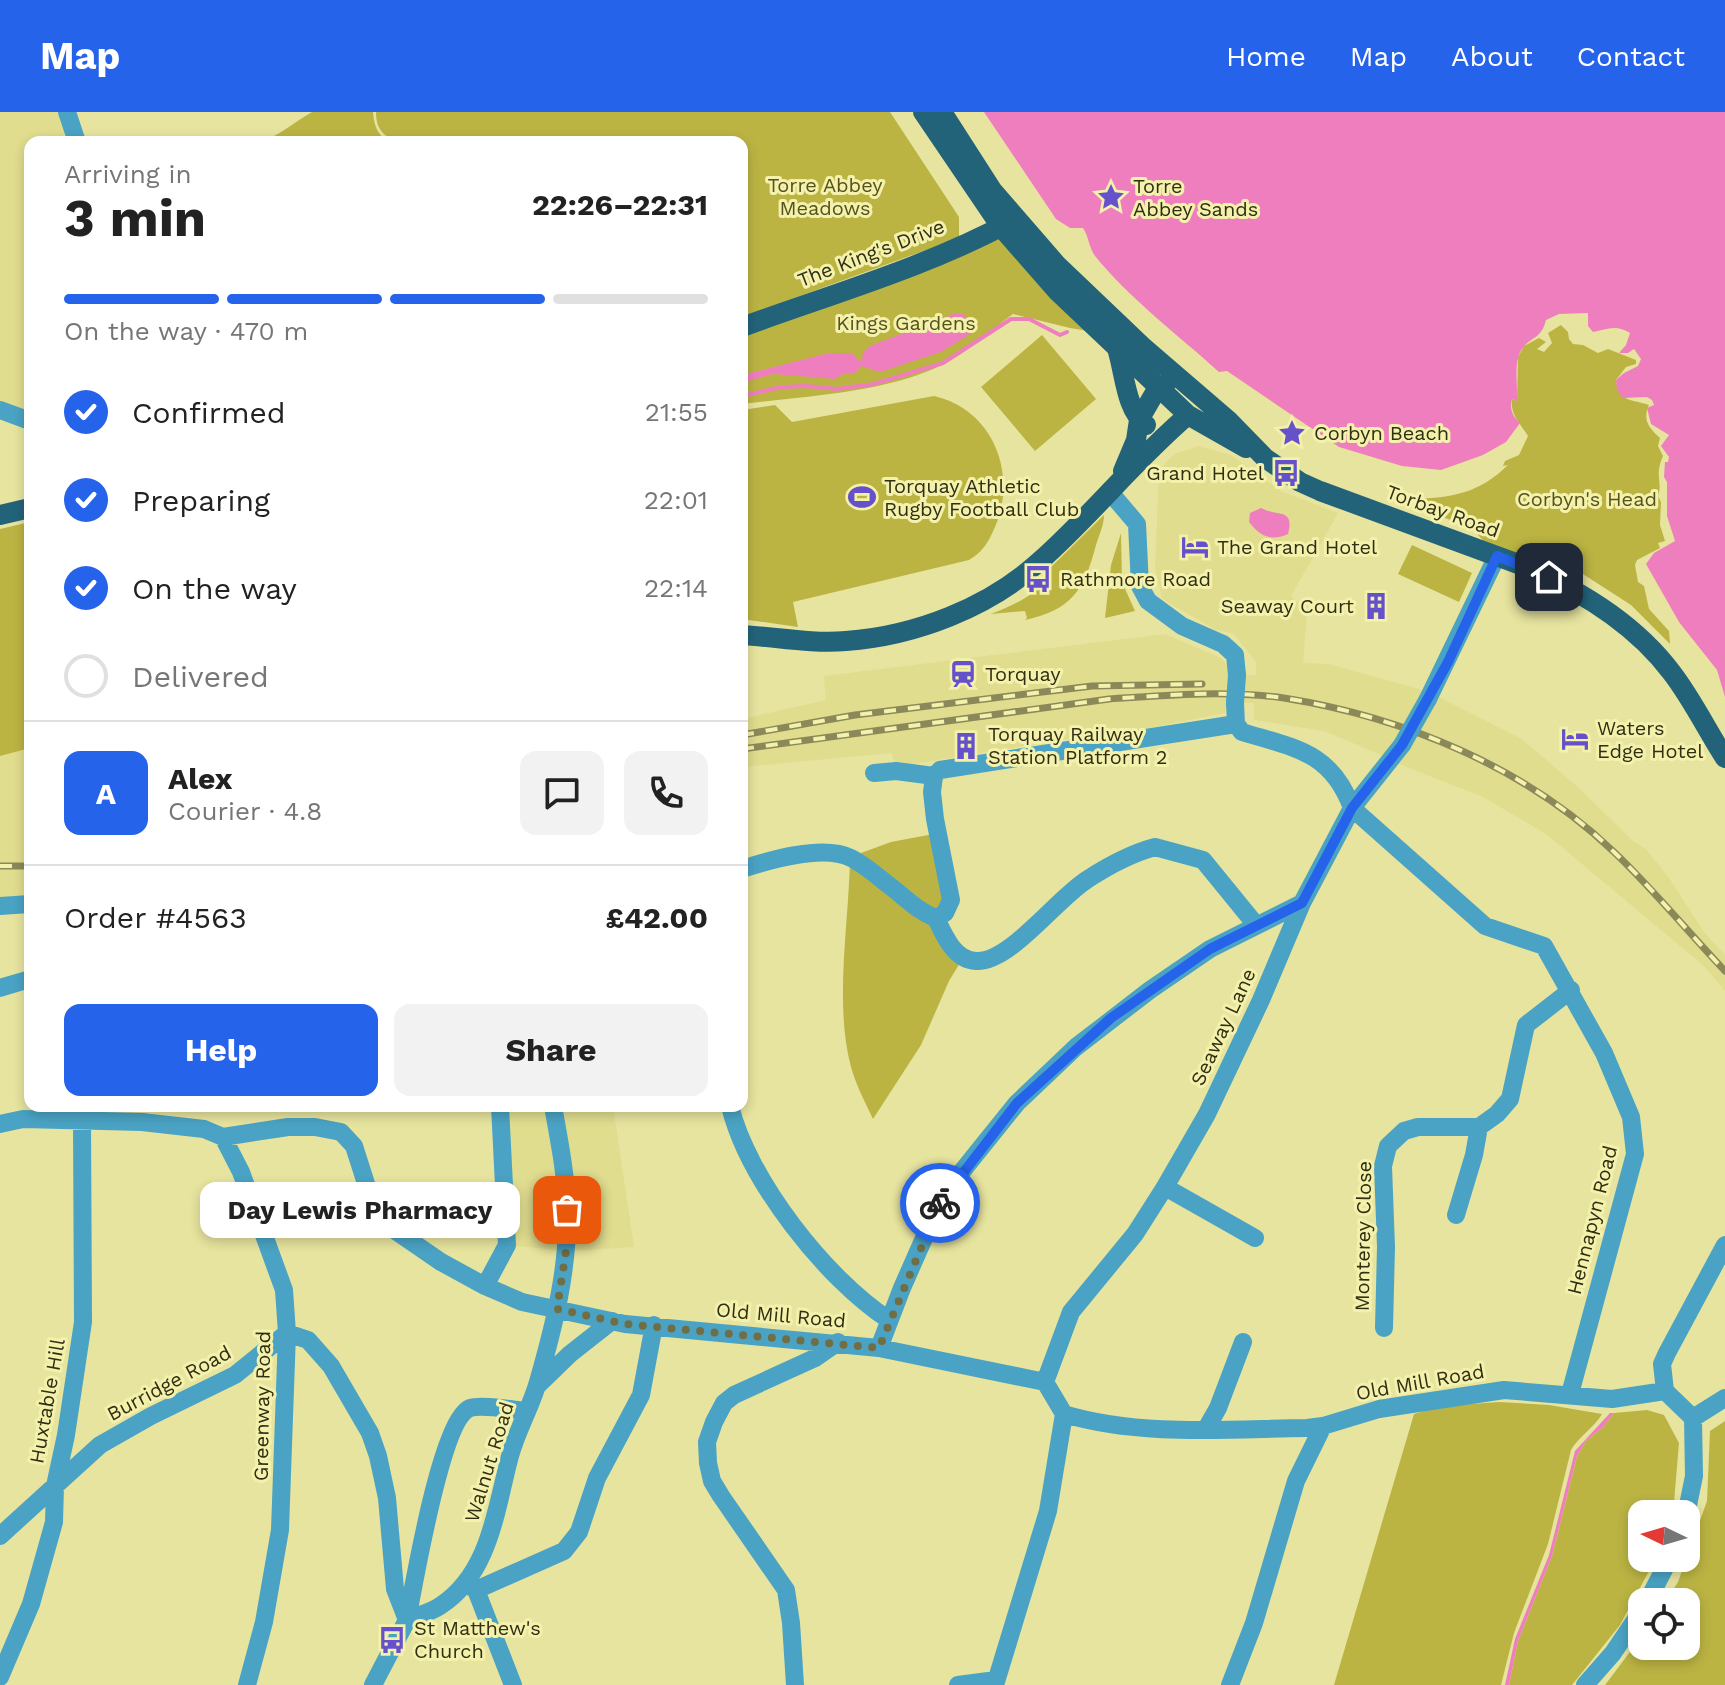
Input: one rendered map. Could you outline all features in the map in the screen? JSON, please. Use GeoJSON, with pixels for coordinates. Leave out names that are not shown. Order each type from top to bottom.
{"type":"FeatureCollection","features":[{"type":"Feature","properties":{"kind":"main road","name":"Torbay Road"},"geometry":{"type":"LineString","coordinates":[[923,112],[1057,291],[1157,389],[1188,415],[1309,486],[1497,556],[1576,591],[1621,622],[1669,669],[1725,758]]}},
{"type":"Feature","properties":{"kind":"main road","name":"Torbay Road"},"geometry":{"type":"LineString","coordinates":[[942,112],[992,190],[1008,223],[1228,420],[1265,458]]}},
{"type":"Feature","properties":{"kind":"main road","name":"The King's Drive"},"geometry":{"type":"LineString","coordinates":[[748,325],[921,262],[1008,223]]}},
{"type":"Feature","properties":{"kind":"main road"},"geometry":{"type":"LineString","coordinates":[[1117,349],[1132,406],[1139,420],[1159,439]]}},
{"type":"Feature","properties":{"kind":"main road"},"geometry":{"type":"LineString","coordinates":[[748,635],[842,642],[907,631],[970,608],[1004,588],[1039,562],[1111,489],[1159,439],[1188,415],[1179,395],[1178,376],[1157,389],[1139,420],[1136,440],[1111,489]]}},
{"type":"Feature","properties":{"kind":"main road"},"geometry":{"type":"LineString","coordinates":[[0,515],[24,509]]}},
{"type":"Feature","properties":{"kind":"street"},"geometry":{"type":"LineString","coordinates":[[67,112],[75,136]]}},
{"type":"Feature","properties":{"kind":"street"},"geometry":{"type":"LineString","coordinates":[[0,410],[24,419]]}},
{"type":"Feature","properties":{"kind":"street"},"geometry":{"type":"LineString","coordinates":[[936,918],[945,913],[951,900],[933,805],[934,776],[940,770],[1236,724],[1235,655],[1223,644],[1182,626],[1148,601],[1140,586],[1137,524],[1111,489]]}},
{"type":"Feature","properties":{"kind":"street","name":"Seaway Lane"},"geometry":{"type":"LineString","coordinates":[[1045,1382],[1071,1312],[1135,1234],[1207,1114],[1261,1000],[1302,903],[1352,808],[1402,745],[1428,699],[1497,556]]}},
{"type":"Feature","properties":{"kind":"street","name":"Hennapyn Road"},"geometry":{"type":"LineString","coordinates":[[1236,724],[1242,732],[1304,751],[1332,771],[1345,790],[1352,808],[1485,926],[1544,946],[1604,1053],[1631,1117],[1635,1154],[1570,1394]]}},
{"type":"Feature","properties":{"kind":"street"},"geometry":{"type":"LineString","coordinates":[[874,773],[896,771],[934,776]]}},
{"type":"Feature","properties":{"kind":"street"},"geometry":{"type":"LineString","coordinates":[[748,867],[795,855],[836,854],[850,857],[917,910],[936,918],[951,946],[963,958],[974,961],[991,960],[1011,947],[1087,879],[1155,847],[1203,860],[1256,925]]}},
{"type":"Feature","properties":{"kind":"street"},"geometry":{"type":"LineString","coordinates":[[879,1348],[943,1195],[1017,1103],[1111,1018],[1187,964],[1302,903]]}},
{"type":"Feature","properties":{"kind":"street"},"geometry":{"type":"LineString","coordinates":[[0,906],[24,904]]}},
{"type":"Feature","properties":{"kind":"street"},"geometry":{"type":"LineString","coordinates":[[0,988],[24,981]]}},
{"type":"Feature","properties":{"kind":"street"},"geometry":{"type":"LineString","coordinates":[[1456,1215],[1457,1181],[1479,1127],[1510,1099],[1526,1025],[1571,990]]}},
{"type":"Feature","properties":{"kind":"street"},"geometry":{"type":"LineString","coordinates":[[485,1286],[507,1245],[500,1112]]}},
{"type":"Feature","properties":{"kind":"street","name":"Walnut Road"},"geometry":{"type":"LineString","coordinates":[[407,1620],[440,1607],[472,1587],[495,1521],[511,1455],[538,1385],[557,1309],[566,1251],[564,1169],[554,1112]]}},
{"type":"Feature","properties":{"kind":"street"},"geometry":{"type":"LineString","coordinates":[[732,1112],[744,1142],[789,1222],[845,1284],[868,1306],[889,1320]]}},
{"type":"Feature","properties":{"kind":"street","name":"Old Mill Road"},"geometry":{"type":"LineString","coordinates":[[0,1124],[23,1119],[82,1122],[145,1114],[223,1137],[288,1127],[315,1127],[341,1132],[354,1146],[377,1218],[441,1262],[522,1302],[612,1321],[879,1348],[1045,1382]]}},
{"type":"Feature","properties":{"kind":"street","name":"Huxtable Hill"},"geometry":{"type":"LineString","coordinates":[[0,1677],[31,1604],[54,1522],[55,1486],[68,1426],[83,1322],[82,1122]]}},
{"type":"Feature","properties":{"kind":"street","name":"Monterey Close"},"geometry":{"type":"LineString","coordinates":[[1384,1328],[1386,1247],[1383,1166],[1388,1146],[1404,1131],[1418,1127],[1479,1127]]}},
{"type":"Feature","properties":{"kind":"street","name":"Greenway Road"},"geometry":{"type":"LineString","coordinates":[[223,1137],[241,1172],[284,1290],[287,1333],[280,1530],[267,1608],[247,1685]]}},
{"type":"Feature","properties":{"kind":"street"},"geometry":{"type":"LineString","coordinates":[[1165,1187],[1255,1238]]}},
{"type":"Feature","properties":{"kind":"street"},"geometry":{"type":"LineString","coordinates":[[1689,1500],[1694,1476],[1693,1418],[1665,1391],[1662,1364],[1725,1245]]}},
{"type":"Feature","properties":{"kind":"street","name":"Walnut Road"},"geometry":{"type":"LineString","coordinates":[[538,1385],[570,1354],[612,1321]]}},
{"type":"Feature","properties":{"kind":"street"},"geometry":{"type":"LineString","coordinates":[[513,1685],[503,1652],[472,1587],[564,1551],[579,1532],[597,1478],[641,1395],[654,1325]]}},
{"type":"Feature","properties":{"kind":"street"},"geometry":{"type":"LineString","coordinates":[[287,1333],[308,1340],[331,1366],[370,1433],[387,1498],[395,1589],[407,1620]]}},
{"type":"Feature","properties":{"kind":"street","name":"Burridge Road"},"geometry":{"type":"LineString","coordinates":[[0,1536],[100,1445],[235,1375],[287,1333]]}},
{"type":"Feature","properties":{"kind":"street"},"geometry":{"type":"LineString","coordinates":[[795,1685],[786,1590],[712,1481],[707,1442],[724,1403],[734,1395],[815,1358],[838,1342]]}},
{"type":"Feature","properties":{"kind":"street"},"geometry":{"type":"LineString","coordinates":[[1206,1429],[1218,1408],[1243,1342]]}},
{"type":"Feature","properties":{"kind":"street"},"geometry":{"type":"LineString","coordinates":[[958,1685],[996,1682],[1048,1511],[1064,1414],[1045,1382]]}},
{"type":"Feature","properties":{"kind":"street","name":"Old Mill Road"},"geometry":{"type":"LineString","coordinates":[[1064,1414],[1086,1421],[1158,1428],[1323,1426],[1379,1409],[1455,1395],[1504,1390],[1612,1399],[1665,1391]]}},
{"type":"Feature","properties":{"kind":"street"},"geometry":{"type":"LineString","coordinates":[[1693,1418],[1725,1398]]}},
{"type":"Feature","properties":{"kind":"street"},"geometry":{"type":"LineString","coordinates":[[373,1685],[407,1620],[437,1475],[461,1414],[472,1407],[526,1411]]}},
{"type":"Feature","properties":{"kind":"street"},"geometry":{"type":"LineString","coordinates":[[1230,1685],[1254,1623],[1296,1481],[1323,1426]]}},
{"type":"Feature","properties":{"kind":"street"},"geometry":{"type":"LineString","coordinates":[[1585,1685],[1628,1631]]}},
{"type":"Feature","properties":{"kind":"shaded area"},"geometry":{"type":"Polygon","coordinates":[[[0,112],[62,112],[69,136],[24,136],[24,411],[0,402],[0,112]]]}},
{"type":"Feature","properties":{"kind":"shaded area"},"geometry":{"type":"Polygon","coordinates":[[[984,112],[1725,112],[1725,697],[1717,670],[1679,622],[1646,564],[1654,553],[1675,541],[1667,516],[1667,482],[1664,477],[1665,462],[1669,457],[1661,446],[1669,435],[1651,424],[1647,408],[1654,405],[1652,400],[1647,397],[1623,398],[1617,390],[1616,380],[1638,366],[1641,359],[1634,349],[1619,353],[1630,333],[1616,328],[1593,332],[1588,326],[1588,313],[1559,314],[1546,320],[1539,335],[1519,354],[1517,401],[1512,399],[1511,406],[1520,423],[1506,442],[1483,455],[1441,470],[1402,466],[1339,447],[1227,371],[1219,372],[1139,302],[1095,256],[1083,228],[1070,228],[1056,219],[984,112]]]}},
{"type":"Feature","properties":{"kind":"shaded area"},"geometry":{"type":"Polygon","coordinates":[[[956,313],[963,314],[973,327],[972,333],[941,352],[880,372],[861,366],[855,373],[843,374],[835,379],[773,374],[748,381],[748,373],[829,353],[852,353],[862,361],[863,352],[870,346],[956,313]]]}},
{"type":"Feature","properties":{"kind":"shaded area"},"geometry":{"type":"Polygon","coordinates":[[[1199,446],[1231,455],[1281,491],[1338,513],[1291,596],[1307,612],[1303,663],[1329,664],[1426,691],[1433,708],[1439,697],[1522,739],[1579,788],[1633,841],[1646,849],[1704,932],[1725,955],[1725,991],[1704,966],[1546,834],[1483,797],[1399,764],[1411,744],[1395,739],[1384,756],[1324,731],[1254,720],[1254,703],[1227,703],[1225,713],[1130,732],[895,767],[892,753],[748,766],[748,718],[826,700],[824,676],[1165,634],[1221,658],[1228,666],[1228,675],[1256,675],[1256,662],[1234,634],[1216,630],[1162,599],[1155,568],[1159,470],[1174,454],[1199,446]]]}},
{"type":"Feature","properties":{"kind":"shaded area"},"geometry":{"type":"Polygon","coordinates":[[[1261,508],[1287,516],[1290,526],[1288,534],[1271,537],[1253,527],[1249,522],[1250,513],[1261,508]]]}},
{"type":"Feature","properties":{"kind":"shaded area"},"geometry":{"type":"Polygon","coordinates":[[[24,750],[24,898],[0,899],[0,756],[24,750]]]}},
{"type":"Feature","properties":{"kind":"shaded area"},"geometry":{"type":"Polygon","coordinates":[[[500,1112],[614,1112],[634,1247],[566,1251],[507,1245],[500,1112]]]}},
{"type":"Feature","properties":{"kind":"shaded area"},"geometry":{"type":"Polygon","coordinates":[[[1610,1413],[1614,1413],[1586,1441],[1577,1456],[1552,1556],[1518,1641],[1509,1685],[1505,1685],[1515,1639],[1549,1555],[1575,1451],[1610,1413]]]}},
{"type":"Feature","properties":{"kind":"green space"},"geometry":{"type":"Polygon","coordinates":[[[312,112],[373,112],[382,136],[274,136],[312,112]]]}},
{"type":"Feature","properties":{"kind":"green space","name":"Torre Abbey Meadows"},"geometry":{"type":"Polygon","coordinates":[[[376,112],[890,112],[959,217],[959,238],[748,315],[748,136],[386,136],[377,122],[376,112]]]}},
{"type":"Feature","properties":{"kind":"green space","name":"Kings Gardens"},"geometry":{"type":"Polygon","coordinates":[[[1001,227],[1100,333],[1013,314],[961,354],[919,374],[870,388],[748,403],[748,325],[1001,227]]]}},
{"type":"Feature","properties":{"kind":"green space","name":"Corbyn's Head"},"geometry":{"type":"Polygon","coordinates":[[[1561,325],[1573,344],[1583,345],[1598,353],[1608,349],[1636,360],[1636,364],[1626,367],[1616,380],[1617,387],[1623,396],[1649,405],[1646,415],[1648,423],[1660,438],[1658,446],[1663,456],[1658,496],[1661,502],[1660,525],[1665,541],[1658,543],[1660,548],[1637,560],[1635,565],[1649,609],[1669,631],[1670,644],[1631,605],[1572,567],[1547,555],[1497,556],[1471,527],[1413,507],[1417,499],[1444,497],[1477,487],[1508,465],[1503,466],[1505,461],[1519,455],[1528,436],[1516,419],[1512,405],[1512,399],[1517,401],[1518,357],[1524,346],[1539,338],[1546,342],[1537,349],[1544,352],[1552,343],[1548,333],[1561,325]]]}},
{"type":"Feature","properties":{"kind":"green space"},"geometry":{"type":"Polygon","coordinates":[[[1042,335],[1096,399],[1035,451],[981,387],[1042,335]]]}},
{"type":"Feature","properties":{"kind":"green space","name":"Torquay Athletic Rugby Football Club"},"geometry":{"type":"Polygon","coordinates":[[[934,396],[955,403],[972,414],[985,429],[995,446],[1001,466],[1001,507],[988,541],[969,560],[793,602],[798,627],[748,620],[748,409],[775,405],[792,422],[934,396]]]}},
{"type":"Feature","properties":{"kind":"green space"},"geometry":{"type":"Polygon","coordinates":[[[1104,515],[1086,575],[1065,604],[1054,611],[1025,620],[1025,611],[991,614],[1016,603],[1040,587],[1049,573],[1047,571],[1104,515]]]}},
{"type":"Feature","properties":{"kind":"green space"},"geometry":{"type":"Polygon","coordinates":[[[24,523],[24,750],[0,756],[0,529],[24,523]]]}},
{"type":"Feature","properties":{"kind":"green space"},"geometry":{"type":"Polygon","coordinates":[[[1121,533],[1122,582],[1135,611],[1105,618],[1111,565],[1121,533]]]}},
{"type":"Feature","properties":{"kind":"green space"},"geometry":{"type":"Polygon","coordinates":[[[1412,545],[1472,573],[1459,602],[1398,574],[1412,545]]]}},
{"type":"Feature","properties":{"kind":"green space"},"geometry":{"type":"Polygon","coordinates":[[[939,833],[951,900],[941,914],[963,958],[949,981],[921,1045],[873,1119],[858,1087],[846,1042],[843,990],[850,857],[891,842],[939,833]]]}},
{"type":"Feature","properties":{"kind":"green space"},"geometry":{"type":"Polygon","coordinates":[[[1499,1402],[1549,1405],[1602,1414],[1571,1450],[1548,1544],[1514,1633],[1501,1685],[1334,1685],[1414,1414],[1442,1406],[1499,1402]]]}},
{"type":"Feature","properties":{"kind":"green space"},"geometry":{"type":"Polygon","coordinates":[[[1647,1410],[1664,1415],[1679,1443],[1674,1500],[1628,1500],[1628,1572],[1648,1572],[1640,1588],[1628,1588],[1628,1610],[1620,1625],[1572,1685],[1509,1685],[1518,1641],[1552,1556],[1577,1456],[1586,1441],[1614,1413],[1647,1410]]]}},
{"type":"Feature","properties":{"kind":"green space"},"geometry":{"type":"Polygon","coordinates":[[[1725,1421],[1725,1685],[1605,1685],[1628,1655],[1628,1660],[1700,1660],[1700,1588],[1674,1588],[1682,1572],[1700,1572],[1700,1521],[1707,1501],[1710,1431],[1725,1421]]]}},
{"type":"Feature","properties":{"kind":"waterway"},"geometry":{"type":"LineString","coordinates":[[748,395],[781,387],[837,389],[874,384],[943,363],[1011,319],[1029,319],[1060,335],[1067,332]]}},
{"type":"Feature","properties":{"kind":"railway"},"geometry":{"type":"LineString","coordinates":[[748,734],[855,715],[1092,686],[1202,684]]}},
{"type":"Feature","properties":{"kind":"railway"},"geometry":{"type":"LineString","coordinates":[[748,748],[1109,699],[1241,694],[1329,707],[1373,718],[1461,750],[1542,795],[1614,852],[1725,971]]}},
{"type":"Feature","properties":{"kind":"railway"},"geometry":{"type":"LineString","coordinates":[[0,866],[24,866]]}},
{"type":"Feature","properties":{"kind":"way so far"},"geometry":{"type":"LineString","coordinates":[[567,1210],[566,1251],[557,1309],[625,1324],[879,1348],[940,1203]]}},
{"type":"Feature","properties":{"kind":"place","name":"Torre Abbey Sands"},"geometry":{"type":"Point","coordinates":[1111,197]}},
{"type":"Feature","properties":{"kind":"place","name":"Corbyn Beach"},"geometry":{"type":"Point","coordinates":[1292,433]}},
{"type":"Feature","properties":{"kind":"place","name":"Grand Hotel"},"geometry":{"type":"Point","coordinates":[1286,473]}},
{"type":"Feature","properties":{"kind":"place","name":"Torquay Athletic Rugby Football Club"},"geometry":{"type":"Point","coordinates":[862,497]}},
{"type":"Feature","properties":{"kind":"place","name":"The Grand Hotel"},"geometry":{"type":"Point","coordinates":[1195,547]}},
{"type":"Feature","properties":{"kind":"place","name":"Rathmore Road"},"geometry":{"type":"Point","coordinates":[1038,579]}},
{"type":"Feature","properties":{"kind":"place","name":"Seaway Court"},"geometry":{"type":"Point","coordinates":[1376,606]}},
{"type":"Feature","properties":{"kind":"place","name":"Torquay"},"geometry":{"type":"Point","coordinates":[963,674]}},
{"type":"Feature","properties":{"kind":"place","name":"Waters Edge Hotel"},"geometry":{"type":"Point","coordinates":[1575,739]}},
{"type":"Feature","properties":{"kind":"place","name":"Torquay Railway Station Platform 2"},"geometry":{"type":"Point","coordinates":[966,746]}},
{"type":"Feature","properties":{"kind":"place","name":"Day Lewis Pharmacy"},"geometry":{"type":"Point","coordinates":[567,1210]}},
{"type":"Feature","properties":{"kind":"place","name":"St Matthew's Church"},"geometry":{"type":"Point","coordinates":[392,1640]}},
{"type":"Feature","properties":{"kind":"route"},"geometry":{"type":"LineString","coordinates":[[940,1203],[943,1195],[1017,1103],[1076,1047],[1111,1018],[1210,949],[1302,903],[1352,808],[1402,745],[1448,662],[1497,556],[1549,577]]}}]}
